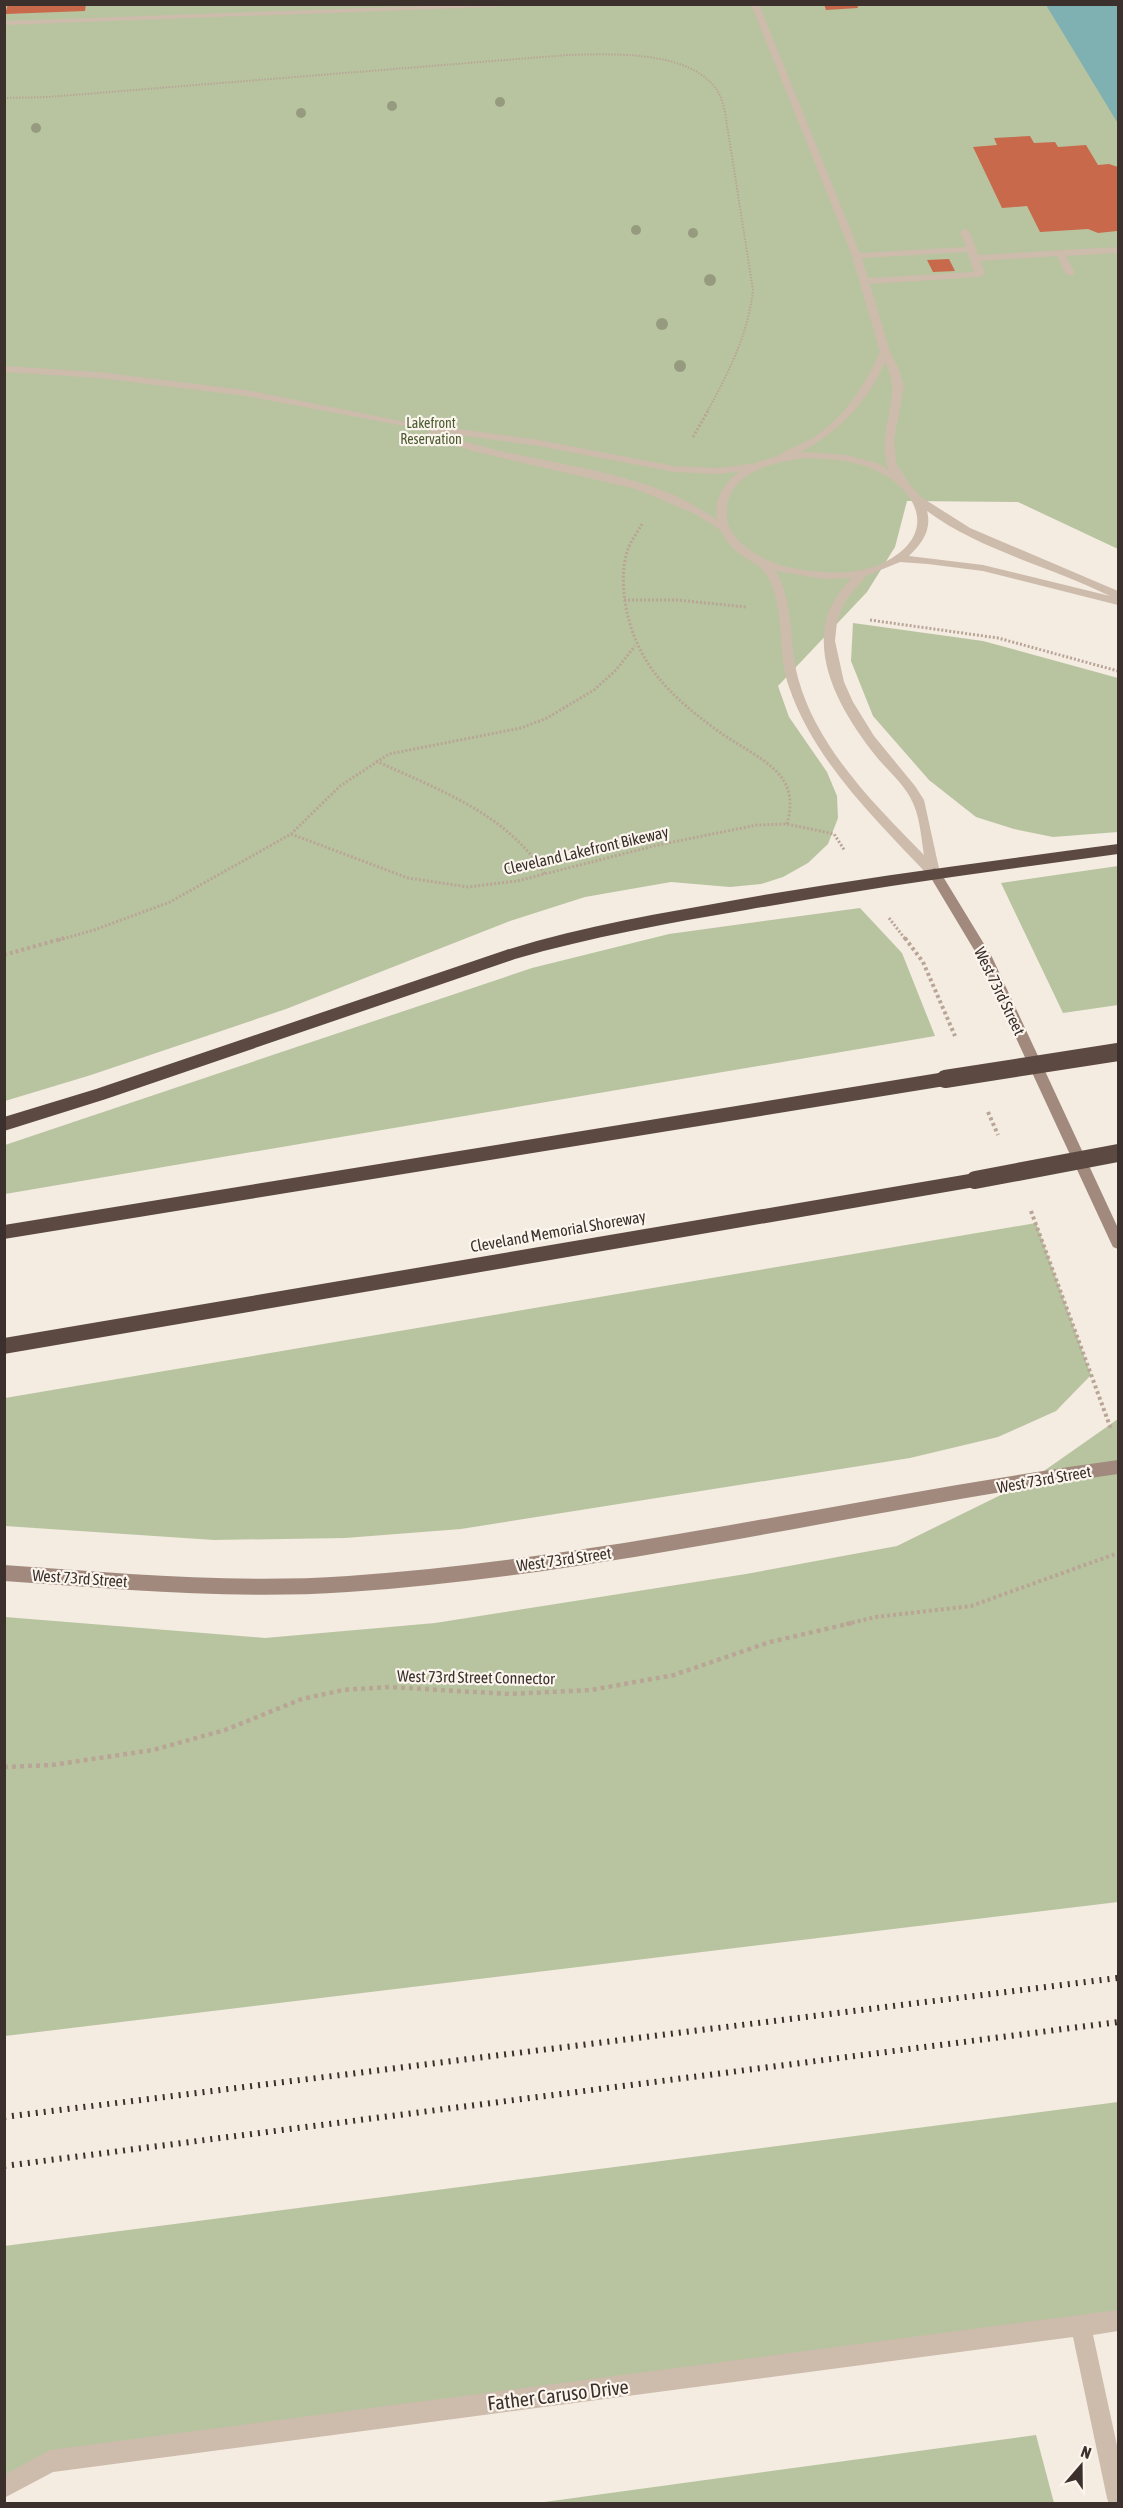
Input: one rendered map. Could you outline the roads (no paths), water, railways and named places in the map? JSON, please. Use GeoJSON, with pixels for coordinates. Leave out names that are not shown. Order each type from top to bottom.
{"type":"FeatureCollection","features":[{"type":"Feature","properties":{"kind":"highway"},"geometry":{"type":"LineString","coordinates":[[4,1124],[100,1094],[512,954],[572,937],[758,901],[934,873],[1119,849]]}},
{"type":"Feature","properties":{"kind":"highway"},"geometry":{"type":"LineString","coordinates":[[4,1232],[1118,1052]]}},
{"type":"Feature","properties":{"kind":"highway","name":"Cleveland Memorial Shoreway"},"geometry":{"type":"LineString","coordinates":[[4,1346],[975,1180],[1119,1153]]}},
{"type":"Feature","properties":{"kind":"street"},"geometry":{"type":"LineString","coordinates":[[4,23],[564,4]]}},
{"type":"Feature","properties":{"kind":"street"},"geometry":{"type":"LineString","coordinates":[[755,4],[857,256],[885,352],[894,369],[899,386],[889,440],[891,463],[917,498],[950,523],[973,536],[1050,564],[1119,595]]}},
{"type":"Feature","properties":{"kind":"street"},"geometry":{"type":"LineString","coordinates":[[866,281],[980,274],[965,232]]}},
{"type":"Feature","properties":{"kind":"street"},"geometry":{"type":"LineString","coordinates":[[857,256],[1119,250]]}},
{"type":"Feature","properties":{"kind":"street"},"geometry":{"type":"LineString","coordinates":[[1060,253],[1070,273]]}},
{"type":"Feature","properties":{"kind":"street"},"geometry":{"type":"LineString","coordinates":[[4,369],[98,375],[246,393],[401,424],[529,441],[674,469],[719,471],[756,466],[808,448],[848,413],[873,381],[885,352]]}},
{"type":"Feature","properties":{"kind":"street"},"geometry":{"type":"LineString","coordinates":[[401,424],[478,450],[610,480],[658,494],[691,507],[725,531],[741,549],[766,563],[796,573],[830,576],[862,573],[883,568],[900,559],[915,545],[924,530],[924,514],[917,498]]}},
{"type":"Feature","properties":{"kind":"street"},"geometry":{"type":"LineString","coordinates":[[779,459],[806,455],[833,456],[860,461],[904,483]]}},
{"type":"Feature","properties":{"kind":"street"},"geometry":{"type":"LineString","coordinates":[[725,531],[720,511],[724,494],[737,478],[756,466]]}},
{"type":"Feature","properties":{"kind":"street"},"geometry":{"type":"LineString","coordinates":[[900,559],[957,562],[1119,601]]}},
{"type":"Feature","properties":{"kind":"street","name":"West 73rd Street"},"geometry":{"type":"LineString","coordinates":[[766,563],[781,594],[788,662],[805,712],[822,740],[873,810],[934,873],[985,957],[1119,1243]]}},
{"type":"Feature","properties":{"kind":"street","name":"West 73rd Street"},"geometry":{"type":"LineString","coordinates":[[862,573],[838,603],[830,636],[836,674],[852,714],[866,736],[918,800],[934,873]]}},
{"type":"Feature","properties":{"kind":"street","name":"West 73rd Street"},"geometry":{"type":"LineString","coordinates":[[4,1573],[186,1586],[292,1587],[403,1579],[479,1571],[641,1548],[1119,1467]]}},
{"type":"Feature","properties":{"kind":"street","name":"Father Caruso Drive"},"geometry":{"type":"LineString","coordinates":[[4,2487],[50,2461],[1119,2321]]}},
{"type":"Feature","properties":{"kind":"street"},"geometry":{"type":"LineString","coordinates":[[1081,2326],[1119,2498]]}},
{"type":"Feature","properties":{"kind":"water"},"geometry":{"type":"Polygon","coordinates":[[[1046,5],[1118,5],[1118,124],[1117,122],[1046,5]]]}},
{"type":"Feature","properties":{"kind":"railway"},"geometry":{"type":"LineString","coordinates":[[4,2117],[1118,1978]]}},
{"type":"Feature","properties":{"kind":"railway"},"geometry":{"type":"LineString","coordinates":[[4,2166],[1118,2022]]}},
{"type":"Feature","properties":{"kind":"park label","name":"Lakefront Reservation"},"geometry":{"type":"Point","coordinates":[431,432]}}]}
